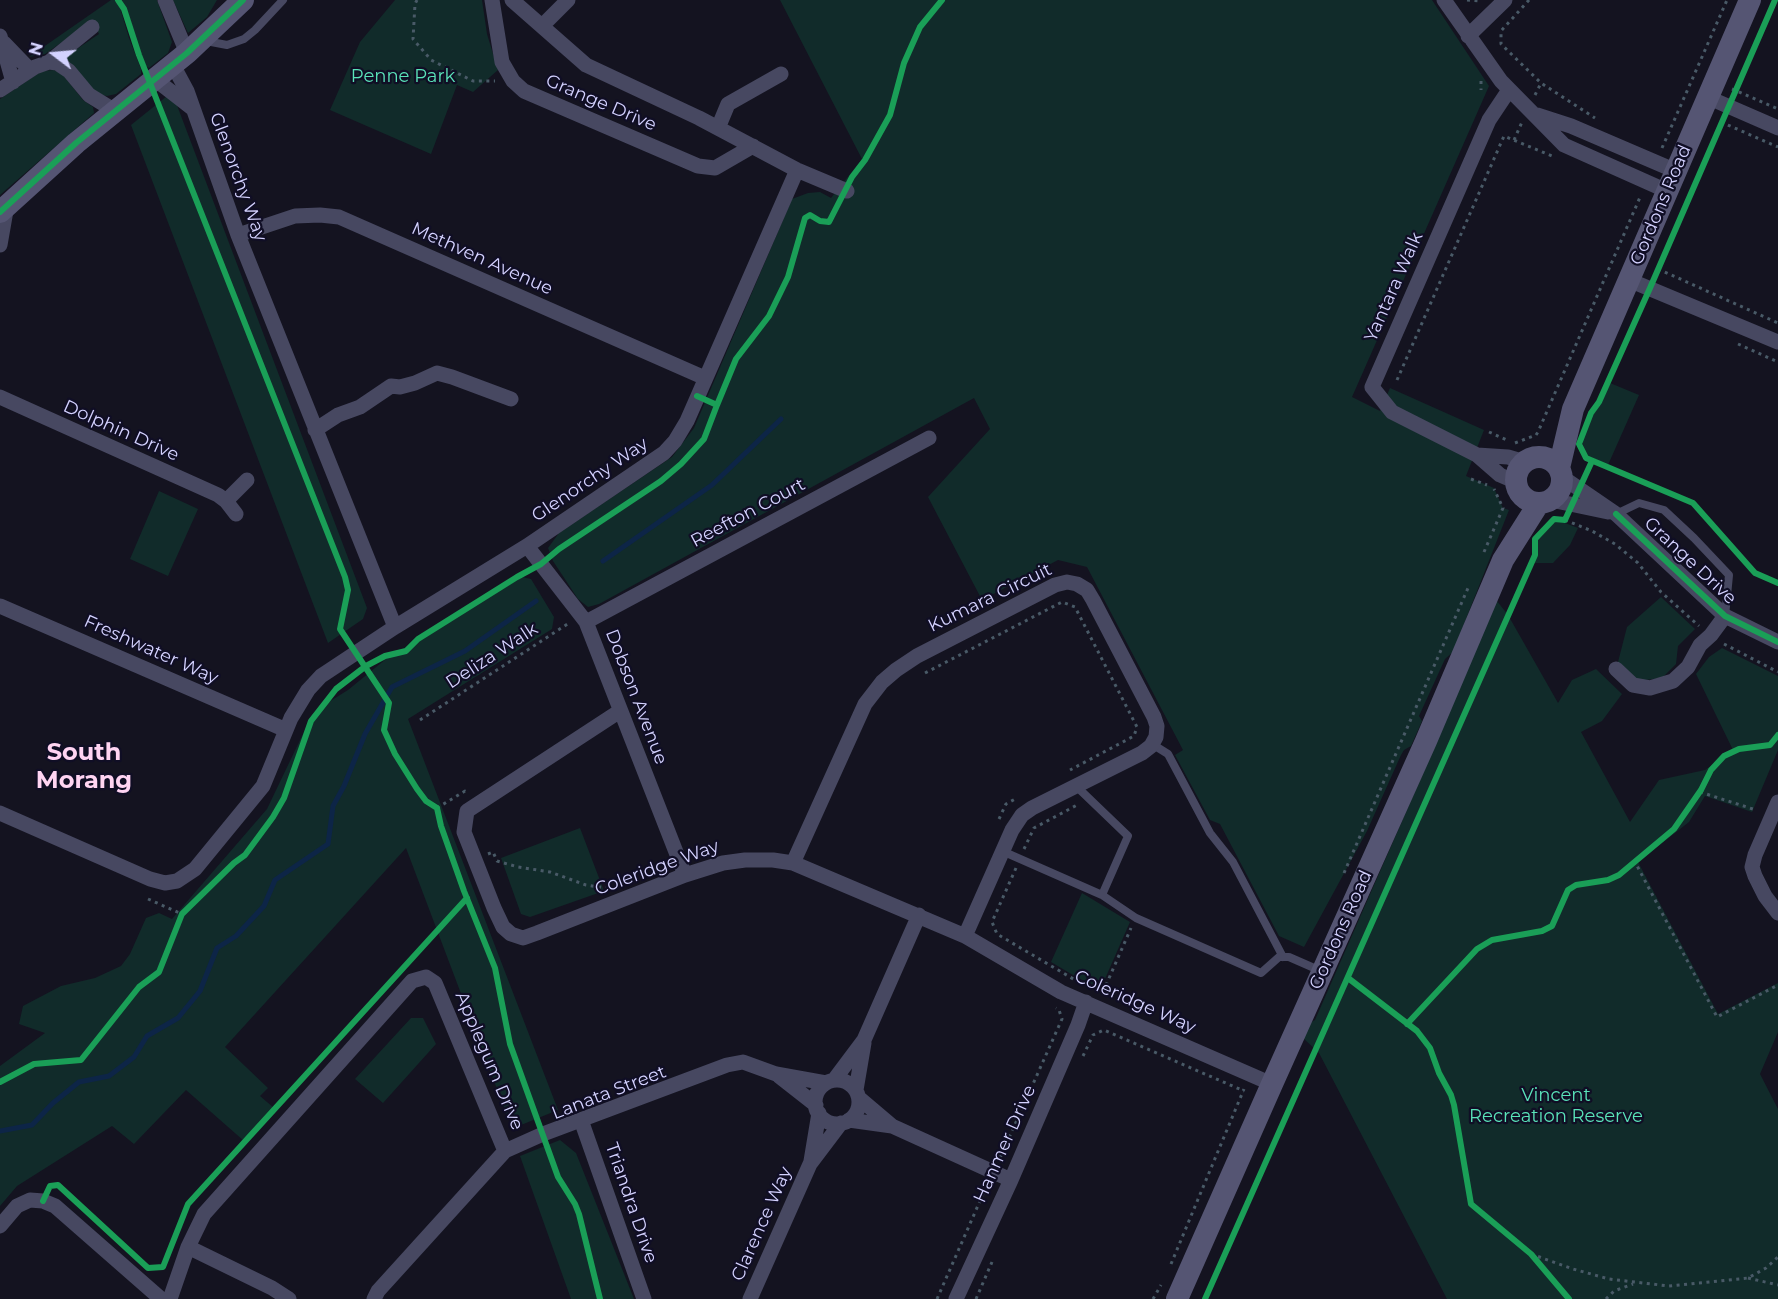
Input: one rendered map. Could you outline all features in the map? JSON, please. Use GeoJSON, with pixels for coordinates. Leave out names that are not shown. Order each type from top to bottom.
{"type":"FeatureCollection","features":[{"type":"Feature","properties":{"kind":"street"},"geometry":{"type":"LineString","coordinates":[[165,0],[179,59]]}},
{"type":"Feature","properties":{"kind":"street"},"geometry":{"type":"LineString","coordinates":[[0,244],[4,208],[42,173],[179,59],[243,0]]}},
{"type":"Feature","properties":{"kind":"street"},"geometry":{"type":"LineString","coordinates":[[492,0],[502,62],[513,81]]}},
{"type":"Feature","properties":{"kind":"street","name":"Grange Drive"},"geometry":{"type":"LineString","coordinates":[[512,0],[586,65],[718,128],[797,170],[847,190]]}},
{"type":"Feature","properties":{"kind":"street"},"geometry":{"type":"LineString","coordinates":[[542,26],[568,0]]}},
{"type":"Feature","properties":{"kind":"street"},"geometry":{"type":"LineString","coordinates":[[1444,0],[1509,90],[1564,144],[1662,172]]}},
{"type":"Feature","properties":{"kind":"street"},"geometry":{"type":"LineString","coordinates":[[1468,36],[1505,0]]}},
{"type":"Feature","properties":{"kind":"street","name":"Gordons Road"},"geometry":{"type":"LineString","coordinates":[[1503,560],[1554,507],[1560,490],[1560,473],[1573,409],[1629,279],[1662,172],[1711,89],[1750,0]]}},
{"type":"Feature","properties":{"kind":"street"},"geometry":{"type":"LineString","coordinates":[[0,90],[30,70],[49,62],[92,27]]}},
{"type":"Feature","properties":{"kind":"street"},"geometry":{"type":"LineString","coordinates":[[1,38],[30,70]]}},
{"type":"Feature","properties":{"kind":"street"},"geometry":{"type":"LineString","coordinates":[[1,38],[14,82]]}},
{"type":"Feature","properties":{"kind":"street","name":"Glenorchy Way"},"geometry":{"type":"LineString","coordinates":[[179,59],[192,108]]}},
{"type":"Feature","properties":{"kind":"street","name":"Glenorchy Way"},"geometry":{"type":"LineString","coordinates":[[179,59],[181,77],[238,235],[394,627]]}},
{"type":"Feature","properties":{"kind":"street"},"geometry":{"type":"LineString","coordinates":[[49,62],[62,65],[89,96],[115,111]]}},
{"type":"Feature","properties":{"kind":"street"},"geometry":{"type":"LineString","coordinates":[[718,128],[728,104],[782,74]]}},
{"type":"Feature","properties":{"kind":"street","name":"Grange Drive"},"geometry":{"type":"LineString","coordinates":[[513,81],[524,92],[698,166],[715,168],[753,146]]}},
{"type":"Feature","properties":{"kind":"street"},"geometry":{"type":"LineString","coordinates":[[1711,89],[1778,128]]}},
{"type":"Feature","properties":{"kind":"street","name":"Yantara Walk"},"geometry":{"type":"LineString","coordinates":[[1509,90],[1489,120],[1372,387],[1392,412],[1477,455],[1514,469]]}},
{"type":"Feature","properties":{"kind":"street"},"geometry":{"type":"LineString","coordinates":[[1534,114],[1571,126],[1662,172]]}},
{"type":"Feature","properties":{"kind":"street","name":"Glenorchy Way"},"geometry":{"type":"LineString","coordinates":[[0,813],[150,879],[165,883],[177,881],[195,869],[263,786],[286,730],[308,690],[321,676],[394,627],[527,546],[664,453],[675,441],[687,420],[797,170]]}},
{"type":"Feature","properties":{"kind":"street","name":"Methven Avenue"},"geometry":{"type":"LineString","coordinates":[[238,235],[295,216],[339,217],[705,378]]}},
{"type":"Feature","properties":{"kind":"street"},"geometry":{"type":"LineString","coordinates":[[1629,279],[1778,342]]}},
{"type":"Feature","properties":{"kind":"street"},"geometry":{"type":"LineString","coordinates":[[315,430],[338,415],[360,407],[391,386],[400,387],[415,383],[437,373],[511,399]]}},
{"type":"Feature","properties":{"kind":"street","name":"Dolphin Drive"},"geometry":{"type":"LineString","coordinates":[[0,397],[218,495],[236,514]]}},
{"type":"Feature","properties":{"kind":"street","name":"Gordons Road"},"geometry":{"type":"LineString","coordinates":[[1171,1291],[1272,1083],[1426,741],[1503,560],[1514,469],[1573,409]]}},
{"type":"Feature","properties":{"kind":"street","name":"Reefton Court"},"geometry":{"type":"LineString","coordinates":[[583,619],[929,438]]}},
{"type":"Feature","properties":{"kind":"street"},"geometry":{"type":"LineString","coordinates":[[1560,473],[1549,459],[1514,469],[1528,500],[1554,507],[1617,514]]}},
{"type":"Feature","properties":{"kind":"street","name":"Grange Drive"},"geometry":{"type":"LineString","coordinates":[[1560,473],[1617,514],[1725,616],[1778,642]]}},
{"type":"Feature","properties":{"kind":"street"},"geometry":{"type":"LineString","coordinates":[[226,501],[247,480]]}},
{"type":"Feature","properties":{"kind":"street","name":"Dobson Avenue"},"geometry":{"type":"LineString","coordinates":[[527,546],[583,619],[685,875]]}},
{"type":"Feature","properties":{"kind":"street","name":"Kumara Circuit"},"geometry":{"type":"LineString","coordinates":[[793,863],[865,704],[882,682],[916,656],[1055,585],[1067,582],[1087,590],[1154,717],[1157,726],[1156,737],[1152,744]]}},
{"type":"Feature","properties":{"kind":"street","name":"Freshwater Way"},"geometry":{"type":"LineString","coordinates":[[0,606],[286,730]]}},
{"type":"Feature","properties":{"kind":"street"},"geometry":{"type":"LineString","coordinates":[[1616,669],[1633,685],[1650,688],[1673,681],[1688,667],[1700,645],[1711,635],[1725,616]]}},
{"type":"Feature","properties":{"kind":"street","name":"Coleridge Way"},"geometry":{"type":"LineString","coordinates":[[620,711],[466,811],[464,832],[503,927],[511,934],[523,938],[685,875],[723,863],[745,860],[793,863],[965,936],[1061,992],[1272,1083]]}},
{"type":"Feature","properties":{"kind":"street"},"geometry":{"type":"LineString","coordinates":[[965,936],[1002,851],[1022,815],[1142,753],[1152,744]]}},
{"type":"Feature","properties":{"kind":"street"},"geometry":{"type":"LineString","coordinates":[[1778,802],[1752,867],[1765,896],[1778,913]]}},
{"type":"Feature","properties":{"kind":"street"},"geometry":{"type":"LineString","coordinates":[[892,1126],[828,1122],[817,1109],[817,1092],[830,1081],[864,1040],[919,915]]}},
{"type":"Feature","properties":{"kind":"street","name":"Applegum Drive"},"geometry":{"type":"LineString","coordinates":[[170,1299],[188,1247],[204,1214],[412,981],[426,977],[435,983],[505,1151]]}},
{"type":"Feature","properties":{"kind":"street","name":"Hanmer Drive"},"geometry":{"type":"LineString","coordinates":[[956,1299],[1011,1180],[1086,1002]]}},
{"type":"Feature","properties":{"kind":"street"},"geometry":{"type":"LineString","coordinates":[[845,1122],[858,1111],[864,1040]]}},
{"type":"Feature","properties":{"kind":"street","name":"Lanata Street"},"geometry":{"type":"LineString","coordinates":[[374,1299],[378,1291],[505,1151],[727,1065],[743,1062],[776,1074],[830,1081]]}},
{"type":"Feature","properties":{"kind":"street","name":"Lanata Street"},"geometry":{"type":"LineString","coordinates":[[776,1074],[817,1109]]}},
{"type":"Feature","properties":{"kind":"street"},"geometry":{"type":"LineString","coordinates":[[830,1081],[847,1081],[892,1126],[1011,1180]]}},
{"type":"Feature","properties":{"kind":"street","name":"Clarence Way"},"geometry":{"type":"LineString","coordinates":[[810,1164],[817,1109]]}},
{"type":"Feature","properties":{"kind":"street","name":"Triandra Drive"},"geometry":{"type":"LineString","coordinates":[[582,1120],[644,1299]]}},
{"type":"Feature","properties":{"kind":"street","name":"Clarence Way"},"geometry":{"type":"LineString","coordinates":[[750,1299],[810,1164],[845,1122]]}},
{"type":"Feature","properties":{"kind":"street"},"geometry":{"type":"LineString","coordinates":[[0,1226],[17,1206],[30,1200],[43,1201],[55,1206],[161,1299]]}},
{"type":"Feature","properties":{"kind":"street"},"geometry":{"type":"LineString","coordinates":[[188,1247],[272,1288],[289,1299]]}},
{"type":"Feature","properties":{"kind":"lane"},"geometry":{"type":"LineString","coordinates":[[179,59],[234,44],[255,30],[283,0]]}},
{"type":"Feature","properties":{"kind":"lane"},"geometry":{"type":"LineString","coordinates":[[1617,514],[1639,503],[1664,510],[1694,538],[1730,575],[1725,616]]}},
{"type":"Feature","properties":{"kind":"lane"},"geometry":{"type":"LineString","coordinates":[[1152,744],[1168,754],[1210,833],[1233,862],[1283,957]]}},
{"type":"Feature","properties":{"kind":"lane"},"geometry":{"type":"LineString","coordinates":[[1075,786],[1128,836],[1102,895]]}},
{"type":"Feature","properties":{"kind":"lane"},"geometry":{"type":"LineString","coordinates":[[1002,851],[1102,895],[1136,918],[1261,973],[1279,957],[1289,957],[1322,972]]}},
{"type":"Feature","properties":{"kind":"path"},"geometry":{"type":"LineString","coordinates":[[417,0],[413,39],[431,60],[473,81],[513,81]]}},
{"type":"Feature","properties":{"kind":"path"},"geometry":{"type":"LineString","coordinates":[[1467,0],[1478,3],[1481,0]]}},
{"type":"Feature","properties":{"kind":"path"},"geometry":{"type":"LineString","coordinates":[[1529,0],[1501,31],[1501,44],[1541,83],[1593,117],[1603,121]]}},
{"type":"Feature","properties":{"kind":"path"},"geometry":{"type":"LineString","coordinates":[[1480,561],[1503,508],[1514,469],[1538,432],[1662,172],[1711,89],[1727,0]]}},
{"type":"Feature","properties":{"kind":"path"},"geometry":{"type":"LineString","coordinates":[[1735,90],[1740,80]]}},
{"type":"Feature","properties":{"kind":"path"},"geometry":{"type":"LineString","coordinates":[[1711,89],[1735,90],[1778,109]]}},
{"type":"Feature","properties":{"kind":"path"},"geometry":{"type":"LineString","coordinates":[[1711,89],[1735,90]]}},
{"type":"Feature","properties":{"kind":"path"},"geometry":{"type":"LineString","coordinates":[[1711,89],[1721,122],[1717,132]]}},
{"type":"Feature","properties":{"kind":"path"},"geometry":{"type":"LineString","coordinates":[[1721,122],[1778,147]]}},
{"type":"Feature","properties":{"kind":"path"},"geometry":{"type":"LineString","coordinates":[[1397,380],[1504,136],[1556,158]]}},
{"type":"Feature","properties":{"kind":"path"},"geometry":{"type":"LineString","coordinates":[[1631,191],[1662,172]]}},
{"type":"Feature","properties":{"kind":"path"},"geometry":{"type":"LineString","coordinates":[[1650,288],[1663,258]]}},
{"type":"Feature","properties":{"kind":"path"},"geometry":{"type":"LineString","coordinates":[[1658,269],[1778,323]]}},
{"type":"Feature","properties":{"kind":"path"},"geometry":{"type":"LineString","coordinates":[[1489,432],[1514,469]]}},
{"type":"Feature","properties":{"kind":"path"},"geometry":{"type":"LineString","coordinates":[[1471,478],[1514,469]]}},
{"type":"Feature","properties":{"kind":"path"},"geometry":{"type":"LineString","coordinates":[[1554,507],[1565,520],[1615,544],[1638,563],[1661,592],[1694,623],[1778,672]]}},
{"type":"Feature","properties":{"kind":"path"},"geometry":{"type":"LineString","coordinates":[[1554,507],[1565,520]]}},
{"type":"Feature","properties":{"kind":"path"},"geometry":{"type":"LineString","coordinates":[[1340,882],[1471,582]]}},
{"type":"Feature","properties":{"kind":"path"},"geometry":{"type":"LineString","coordinates":[[925,674],[1062,602],[1075,607],[1137,727],[1134,736],[1065,772]]}},
{"type":"Feature","properties":{"kind":"path"},"geometry":{"type":"LineString","coordinates":[[1694,801],[1706,780]]}},
{"type":"Feature","properties":{"kind":"path"},"geometry":{"type":"LineString","coordinates":[[1700,792],[1756,810]]}},
{"type":"Feature","properties":{"kind":"path"},"geometry":{"type":"LineString","coordinates":[[997,824],[1006,804],[1026,793]]}},
{"type":"Feature","properties":{"kind":"path"},"geometry":{"type":"LineString","coordinates":[[431,804],[437,808],[439,817]]}},
{"type":"Feature","properties":{"kind":"path"},"geometry":{"type":"LineString","coordinates":[[475,859],[493,852],[497,861],[550,872],[586,885],[613,889],[627,899]]}},
{"type":"Feature","properties":{"kind":"path"},"geometry":{"type":"LineString","coordinates":[[1626,868],[1642,854]]}},
{"type":"Feature","properties":{"kind":"path"},"geometry":{"type":"LineString","coordinates":[[1634,860],[1717,1017],[1778,985]]}},
{"type":"Feature","properties":{"kind":"path"},"geometry":{"type":"LineString","coordinates":[[148,899],[182,914]]}},
{"type":"Feature","properties":{"kind":"path"},"geometry":{"type":"LineString","coordinates":[[178,924],[182,914],[189,907]]}},
{"type":"Feature","properties":{"kind":"path"},"geometry":{"type":"LineString","coordinates":[[1102,992],[1136,918]]}},
{"type":"Feature","properties":{"kind":"path"},"geometry":{"type":"LineString","coordinates":[[937,1299],[1062,1019],[1059,1010],[1050,1004]]}},
{"type":"Feature","properties":{"kind":"path"},"geometry":{"type":"LineString","coordinates":[[1083,1057],[1093,1035],[1104,1030],[1245,1091]]}},
{"type":"Feature","properties":{"kind":"path"},"geometry":{"type":"LineString","coordinates":[[1171,1268],[1170,1261],[1245,1091],[1244,1071]]}},
{"type":"Feature","properties":{"kind":"path"},"geometry":{"type":"LineString","coordinates":[[1523,1247],[1539,1263]]}},
{"type":"Feature","properties":{"kind":"path"},"geometry":{"type":"LineString","coordinates":[[1531,1254],[1574,1269],[1635,1283],[1669,1286],[1748,1278],[1778,1285]]}},
{"type":"Feature","properties":{"kind":"path"},"geometry":{"type":"LineString","coordinates":[[1748,1278],[1766,1268],[1778,1257]]}},
{"type":"Feature","properties":{"kind":"path"},"geometry":{"type":"LineString","coordinates":[[976,1299],[994,1258]]}},
{"type":"Feature","properties":{"kind":"path"},"geometry":{"type":"LineString","coordinates":[[1606,1299],[1614,1291],[1635,1283]]}},
{"type":"Feature","properties":{"kind":"path"},"geometry":{"type":"LineString","coordinates":[[1153,1299],[1157,1289],[1171,1291]]}},
{"type":"Feature","properties":{"kind":"green space"},"geometry":{"type":"Polygon","coordinates":[[[111,0],[115,0],[120,8],[141,69],[141,74],[116,94],[100,95],[90,87],[65,57],[99,34],[92,21],[45,54],[29,57],[111,0]]]}},
{"type":"Feature","properties":{"kind":"green space"},"geometry":{"type":"Polygon","coordinates":[[[122,0],[157,0],[172,42],[168,53],[149,68],[146,66],[122,0]]]}},
{"type":"Feature","properties":{"kind":"green space"},"geometry":{"type":"Polygon","coordinates":[[[173,0],[217,0],[207,17],[188,33],[173,0]]]}},
{"type":"Feature","properties":{"kind":"green space","name":"Penne Park"},"geometry":{"type":"Polygon","coordinates":[[[395,0],[482,0],[487,34],[498,70],[473,92],[457,85],[431,154],[330,110],[360,42],[395,0]]]}},
{"type":"Feature","properties":{"kind":"green space"},"geometry":{"type":"Polygon","coordinates":[[[780,0],[1432,0],[1489,86],[1352,397],[1380,411],[1390,388],[1484,430],[1466,476],[1494,488],[1503,508],[1509,510],[1453,652],[1445,659],[1419,716],[1422,721],[1411,746],[1401,755],[1367,831],[1304,947],[1279,936],[1220,824],[1210,820],[1175,755],[1183,750],[1087,567],[1058,560],[982,600],[928,497],[990,429],[974,398],[599,604],[588,607],[578,599],[553,561],[548,548],[559,533],[672,457],[694,428],[792,199],[808,193],[820,192],[831,198],[862,159],[780,0]]]}},
{"type":"Feature","properties":{"kind":"green space"},"geometry":{"type":"Polygon","coordinates":[[[54,70],[63,75],[83,100],[93,107],[94,113],[0,195],[0,99],[42,71],[54,70]]]}},
{"type":"Feature","properties":{"kind":"green space"},"geometry":{"type":"Polygon","coordinates":[[[172,92],[367,608],[363,619],[328,643],[131,125],[172,92]]]}},
{"type":"Feature","properties":{"kind":"green space"},"geometry":{"type":"Polygon","coordinates":[[[1610,383],[1639,395],[1608,465],[1586,455],[1582,441],[1593,414],[1601,404],[1610,383]]]}},
{"type":"Feature","properties":{"kind":"green space"},"geometry":{"type":"Polygon","coordinates":[[[159,491],[198,509],[168,576],[130,559],[159,491]]]}},
{"type":"Feature","properties":{"kind":"green space"},"geometry":{"type":"Polygon","coordinates":[[[1555,522],[1578,528],[1570,545],[1553,563],[1532,563],[1536,555],[1537,540],[1555,522]]]}},
{"type":"Feature","properties":{"kind":"green space"},"geometry":{"type":"Polygon","coordinates":[[[522,577],[531,579],[554,617],[552,629],[408,719],[558,1110],[521,1125],[508,1118],[406,848],[225,1047],[268,1088],[260,1096],[274,1108],[244,1141],[186,1090],[134,1144],[112,1126],[17,1186],[0,1206],[0,1066],[45,1033],[19,1024],[23,1006],[61,986],[95,978],[121,966],[130,954],[146,918],[159,913],[172,919],[267,809],[312,715],[319,708],[348,690],[386,659],[522,577]]]}},
{"type":"Feature","properties":{"kind":"green space","name":"Vincent Recreation Reserve"},"geometry":{"type":"Polygon","coordinates":[[[1493,596],[1508,615],[1558,703],[1572,680],[1596,669],[1622,694],[1602,721],[1581,732],[1630,822],[1659,780],[1705,770],[1733,750],[1696,674],[1709,657],[1722,648],[1778,676],[1778,750],[1752,812],[1705,796],[1689,822],[1638,862],[1718,1014],[1778,983],[1778,1032],[1760,1074],[1778,1109],[1778,1299],[1447,1299],[1319,1053],[1302,1037],[1308,1024],[1315,1020],[1427,764],[1493,596]]]}},
{"type":"Feature","properties":{"kind":"green space"},"geometry":{"type":"Polygon","coordinates":[[[1661,597],[1695,629],[1678,646],[1676,664],[1662,678],[1636,681],[1618,662],[1627,627],[1661,597]]]}},
{"type":"Feature","properties":{"kind":"green space"},"geometry":{"type":"Polygon","coordinates":[[[580,828],[604,891],[530,917],[521,914],[501,858],[580,828]]]}},
{"type":"Feature","properties":{"kind":"green space"},"geometry":{"type":"Polygon","coordinates":[[[1082,893],[1130,922],[1101,988],[1051,962],[1082,893]]]}},
{"type":"Feature","properties":{"kind":"green space"},"geometry":{"type":"Polygon","coordinates":[[[411,1018],[423,1018],[436,1044],[383,1103],[355,1079],[411,1018]]]}},
{"type":"Feature","properties":{"kind":"green space"},"geometry":{"type":"Polygon","coordinates":[[[560,1140],[576,1153],[634,1299],[571,1299],[520,1156],[560,1140]]]}},
{"type":"Feature","properties":{"kind":"waterway"},"geometry":{"type":"LineString","coordinates":[[603,561],[712,485],[781,419]]}},
{"type":"Feature","properties":{"kind":"waterway"},"geometry":{"type":"LineString","coordinates":[[0,1131],[32,1125],[53,1103],[79,1082],[109,1076],[134,1057],[147,1036],[178,1018],[200,991],[217,948],[236,936],[264,906],[275,880],[328,844],[333,806],[344,786],[365,734],[392,687],[465,651],[536,601]]}},
{"type":"Feature","properties":{"kind":"cycle path"},"geometry":{"type":"LineString","coordinates":[[118,0],[124,9],[139,55],[345,577],[348,590],[340,629],[389,703],[384,730],[395,754],[426,801],[437,808],[464,891],[495,968],[510,1044],[558,1177],[579,1214],[600,1299]]}},
{"type":"Feature","properties":{"kind":"cycle path"},"geometry":{"type":"LineString","coordinates":[[0,212],[76,143],[187,53],[243,0]]}},
{"type":"Feature","properties":{"kind":"cycle path"},"geometry":{"type":"LineString","coordinates":[[717,405],[736,359],[769,316],[788,277],[805,218],[810,215],[820,221],[829,222],[852,177],[865,160],[890,115],[904,63],[920,27],[942,0]]}},
{"type":"Feature","properties":{"kind":"cycle path"},"geometry":{"type":"LineString","coordinates":[[1775,0],[1650,288],[1599,402],[1591,413],[1579,444],[1586,458],[1693,503],[1755,573],[1778,583]]}},
{"type":"Feature","properties":{"kind":"cycle path"},"geometry":{"type":"LineString","coordinates":[[0,1082],[34,1064],[81,1060],[139,987],[159,972],[182,914],[245,855],[273,817],[284,798],[311,721],[336,689],[366,666],[385,656],[406,651],[418,639],[541,564],[559,549],[661,481],[681,464],[704,439],[717,405],[697,396]]}},
{"type":"Feature","properties":{"kind":"cycle path"},"geometry":{"type":"LineString","coordinates":[[1205,1299],[1535,555],[1535,539],[1554,519],[1565,520],[1592,461]]}},
{"type":"Feature","properties":{"kind":"cycle path"},"geometry":{"type":"LineString","coordinates":[[1616,514],[1725,616],[1778,642]]}},
{"type":"Feature","properties":{"kind":"cycle path"},"geometry":{"type":"LineString","coordinates":[[1407,1024],[1477,949],[1492,940],[1542,931],[1552,926],[1568,890],[1576,885],[1608,880],[1619,875],[1674,829],[1701,790],[1711,770],[1724,756],[1739,749],[1770,745],[1778,735]]}},
{"type":"Feature","properties":{"kind":"cycle path"},"geometry":{"type":"LineString","coordinates":[[43,1201],[50,1186],[58,1185],[148,1268],[163,1267],[188,1204],[467,898]]}},
{"type":"Feature","properties":{"kind":"cycle path"},"geometry":{"type":"LineString","coordinates":[[1348,978],[1417,1031],[1430,1048],[1454,1105],[1471,1204],[1531,1254],[1569,1299]]}},
{"type":"Feature","properties":{"kind":"district","name":"South Morang"},"geometry":{"type":"Point","coordinates":[84,767]}}]}
